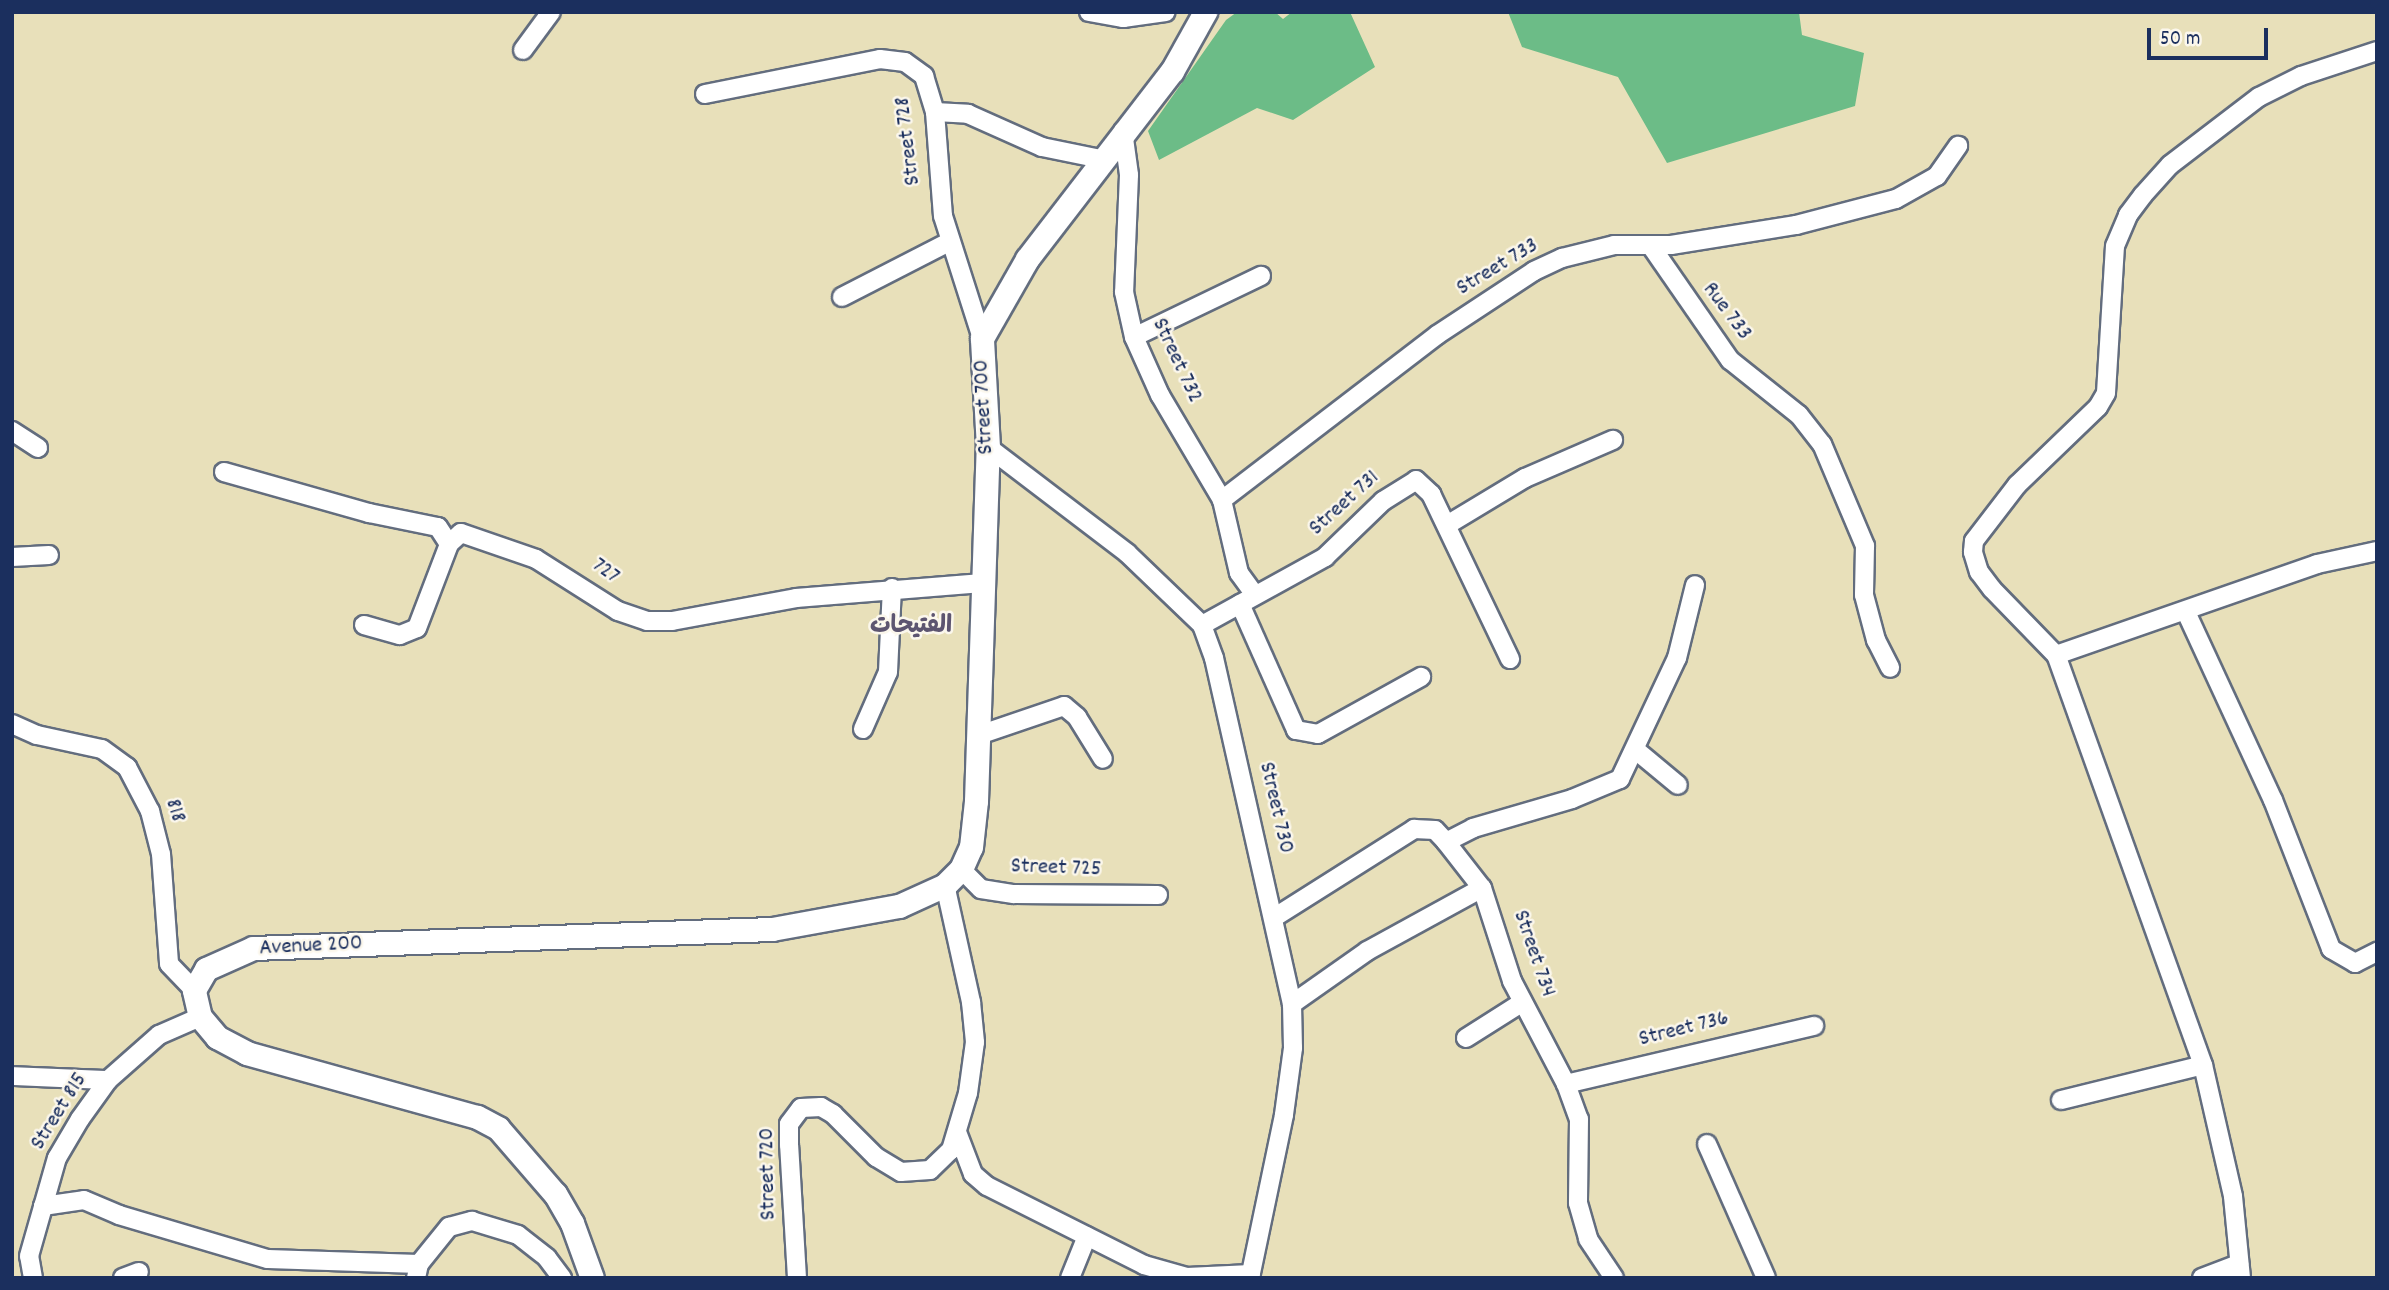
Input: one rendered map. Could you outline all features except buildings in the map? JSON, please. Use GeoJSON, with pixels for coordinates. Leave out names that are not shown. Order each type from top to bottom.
{"type":"FeatureCollection","features":[{"type":"Feature","properties":{"kind":"main road","name":"Street 700"},"geometry":{"type":"LineString","coordinates":[[953,877],[971,847],[979,734],[988,447],[982,338],[1027,259],[1101,159],[1172,71],[1205,12]]}},
{"type":"Feature","properties":{"kind":"main road","name":"Avenue 200"},"geometry":{"type":"LineString","coordinates":[[194,989],[206,970],[253,948],[772,929],[899,905],[953,877]]}},
{"type":"Feature","properties":{"kind":"main road"},"geometry":{"type":"LineString","coordinates":[[194,989],[200,1017],[217,1037],[247,1053],[477,1117],[498,1128],[531,1162],[561,1203],[592,1278]]}},
{"type":"Feature","properties":{"kind":"street"},"geometry":{"type":"LineString","coordinates":[[523,50],[551,12]]}},
{"type":"Feature","properties":{"kind":"street"},"geometry":{"type":"LineString","coordinates":[[1089,12],[1123,18],[1166,12]]}},
{"type":"Feature","properties":{"kind":"street"},"geometry":{"type":"LineString","coordinates":[[2202,1278],[2240,1271],[2233,1196],[2203,1065],[2056,655],[1979,572],[1974,541],[2017,485],[2098,407],[2106,393],[2110,379],[2110,285],[2115,246],[2128,215],[2170,165],[2259,97],[2301,76],[2377,51]]}},
{"type":"Feature","properties":{"kind":"street","name":"Street 728"},"geometry":{"type":"LineString","coordinates":[[705,94],[880,59],[905,62],[924,76],[935,112],[938,176],[950,242],[982,338]]}},
{"type":"Feature","properties":{"kind":"street"},"geometry":{"type":"LineString","coordinates":[[935,112],[968,114],[1042,146],[1101,159]]}},
{"type":"Feature","properties":{"kind":"street","name":"Street 732"},"geometry":{"type":"LineString","coordinates":[[1123,131],[1129,175],[1124,292],[1134,337],[1160,396],[1222,500],[1247,599],[1296,730],[1318,734],[1421,677]]}},
{"type":"Feature","properties":{"kind":"street","name":"Street 733"},"geometry":{"type":"LineString","coordinates":[[1222,500],[1437,335],[1534,271],[1562,258],[1614,245],[1651,246],[1796,225],[1896,199],[1937,176],[1958,146]]}},
{"type":"Feature","properties":{"kind":"street"},"geometry":{"type":"LineString","coordinates":[[842,297],[950,242]]}},
{"type":"Feature","properties":{"kind":"street","name":"Rue 733"},"geometry":{"type":"LineString","coordinates":[[1651,246],[1710,335],[1751,380],[1809,425],[1835,472],[1865,546],[1864,595],[1876,640],[1890,668]]}},
{"type":"Feature","properties":{"kind":"street"},"geometry":{"type":"LineString","coordinates":[[1134,337],[1261,276]]}},
{"type":"Feature","properties":{"kind":"street"},"geometry":{"type":"LineString","coordinates":[[12,431],[38,448]]}},
{"type":"Feature","properties":{"kind":"street"},"geometry":{"type":"LineString","coordinates":[[1447,525],[1525,478],[1613,440]]}},
{"type":"Feature","properties":{"kind":"street","name":"Street 730"},"geometry":{"type":"LineString","coordinates":[[988,447],[1127,554],[1202,625],[1226,703],[1292,1004],[1293,1048],[1284,1115],[1250,1276]]}},
{"type":"Feature","properties":{"kind":"street"},"geometry":{"type":"LineString","coordinates":[[224,471],[369,513],[438,527],[449,544],[417,628],[400,635],[364,625]]}},
{"type":"Feature","properties":{"kind":"street","name":"Street 731"},"geometry":{"type":"LineString","coordinates":[[1202,625],[1338,548],[1407,482],[1423,484],[1447,525],[1510,659]]}},
{"type":"Feature","properties":{"kind":"street","name":"727"},"geometry":{"type":"LineString","coordinates":[[449,544],[461,533],[536,559],[618,611],[647,621],[892,588],[982,583]]}},
{"type":"Feature","properties":{"kind":"street"},"geometry":{"type":"LineString","coordinates":[[2056,655],[2318,564],[2377,551]]}},
{"type":"Feature","properties":{"kind":"street"},"geometry":{"type":"LineString","coordinates":[[12,557],[49,555]]}},
{"type":"Feature","properties":{"kind":"street"},"geometry":{"type":"LineString","coordinates":[[1446,842],[1502,817],[1602,788],[1620,779],[1637,751],[1677,658],[1695,585]]}},
{"type":"Feature","properties":{"kind":"street"},"geometry":{"type":"LineString","coordinates":[[863,729],[888,672],[892,588]]}},
{"type":"Feature","properties":{"kind":"street"},"geometry":{"type":"LineString","coordinates":[[2186,612],[2273,800],[2331,949],[2355,963],[2377,952]]}},
{"type":"Feature","properties":{"kind":"street"},"geometry":{"type":"LineString","coordinates":[[979,734],[1064,706],[1077,717],[1102,759]]}},
{"type":"Feature","properties":{"kind":"street","name":"818"},"geometry":{"type":"LineString","coordinates":[[12,724],[37,734],[102,749],[127,767],[150,811],[161,854],[169,964],[194,989]]}},
{"type":"Feature","properties":{"kind":"street"},"geometry":{"type":"LineString","coordinates":[[1637,751],[1678,785]]}},
{"type":"Feature","properties":{"kind":"street","name":"Street 734"},"geometry":{"type":"LineString","coordinates":[[1275,917],[1414,829],[1435,830],[1482,888],[1523,1002],[1566,1084],[1579,1119],[1578,1203],[1588,1239],[1614,1278]]}},
{"type":"Feature","properties":{"kind":"street","name":"Street 725"},"geometry":{"type":"LineString","coordinates":[[953,877],[981,889],[1014,894],[1158,895]]}},
{"type":"Feature","properties":{"kind":"street","name":"Street 720"},"geometry":{"type":"LineString","coordinates":[[797,1278],[789,1145],[794,1114],[801,1108],[821,1107],[882,1162],[901,1172],[930,1170],[951,1150],[975,1042],[953,877]]}},
{"type":"Feature","properties":{"kind":"street"},"geometry":{"type":"LineString","coordinates":[[1292,1004],[1367,951],[1482,888]]}},
{"type":"Feature","properties":{"kind":"street"},"geometry":{"type":"LineString","coordinates":[[1466,1038],[1523,1002]]}},
{"type":"Feature","properties":{"kind":"street","name":"Street 815"},"geometry":{"type":"LineString","coordinates":[[33,1278],[29,1256],[57,1157],[108,1080],[159,1035],[200,1017]]}},
{"type":"Feature","properties":{"kind":"street","name":"Street 736"},"geometry":{"type":"LineString","coordinates":[[1566,1084],[1814,1026]]}},
{"type":"Feature","properties":{"kind":"street"},"geometry":{"type":"LineString","coordinates":[[2061,1100],[2203,1065]]}},
{"type":"Feature","properties":{"kind":"street"},"geometry":{"type":"LineString","coordinates":[[12,1076],[49,1080],[108,1080]]}},
{"type":"Feature","properties":{"kind":"street"},"geometry":{"type":"LineString","coordinates":[[12,1089],[49,1080]]}},
{"type":"Feature","properties":{"kind":"street"},"geometry":{"type":"LineString","coordinates":[[957,1132],[973,1174],[987,1186],[1087,1236],[1168,1273],[1187,1277],[1250,1276]]}},
{"type":"Feature","properties":{"kind":"street"},"geometry":{"type":"LineString","coordinates":[[1707,1144],[1766,1278]]}},
{"type":"Feature","properties":{"kind":"street"},"geometry":{"type":"LineString","coordinates":[[43,1206],[65,1200],[96,1203],[119,1215],[268,1259],[417,1271],[449,1227],[472,1220],[518,1235],[547,1258],[562,1278]]}},
{"type":"Feature","properties":{"kind":"street"},"geometry":{"type":"LineString","coordinates":[[1070,1278],[1087,1236]]}},
{"type":"Feature","properties":{"kind":"green space"},"geometry":{"type":"Polygon","coordinates":[[[1237,12],[1275,12],[1283,19],[1292,12],[1350,12],[1375,67],[1293,120],[1257,108],[1159,160],[1148,131],[1226,20],[1237,12]]]}},
{"type":"Feature","properties":{"kind":"green space"},"geometry":{"type":"Polygon","coordinates":[[[1508,12],[1799,12],[1802,35],[1864,53],[1855,106],[1667,163],[1618,77],[1522,47],[1508,12]]]}},
{"type":"Feature","properties":{"kind":"district","name":"الفتيحات"},"geometry":{"type":"Point","coordinates":[911,628]}}]}
